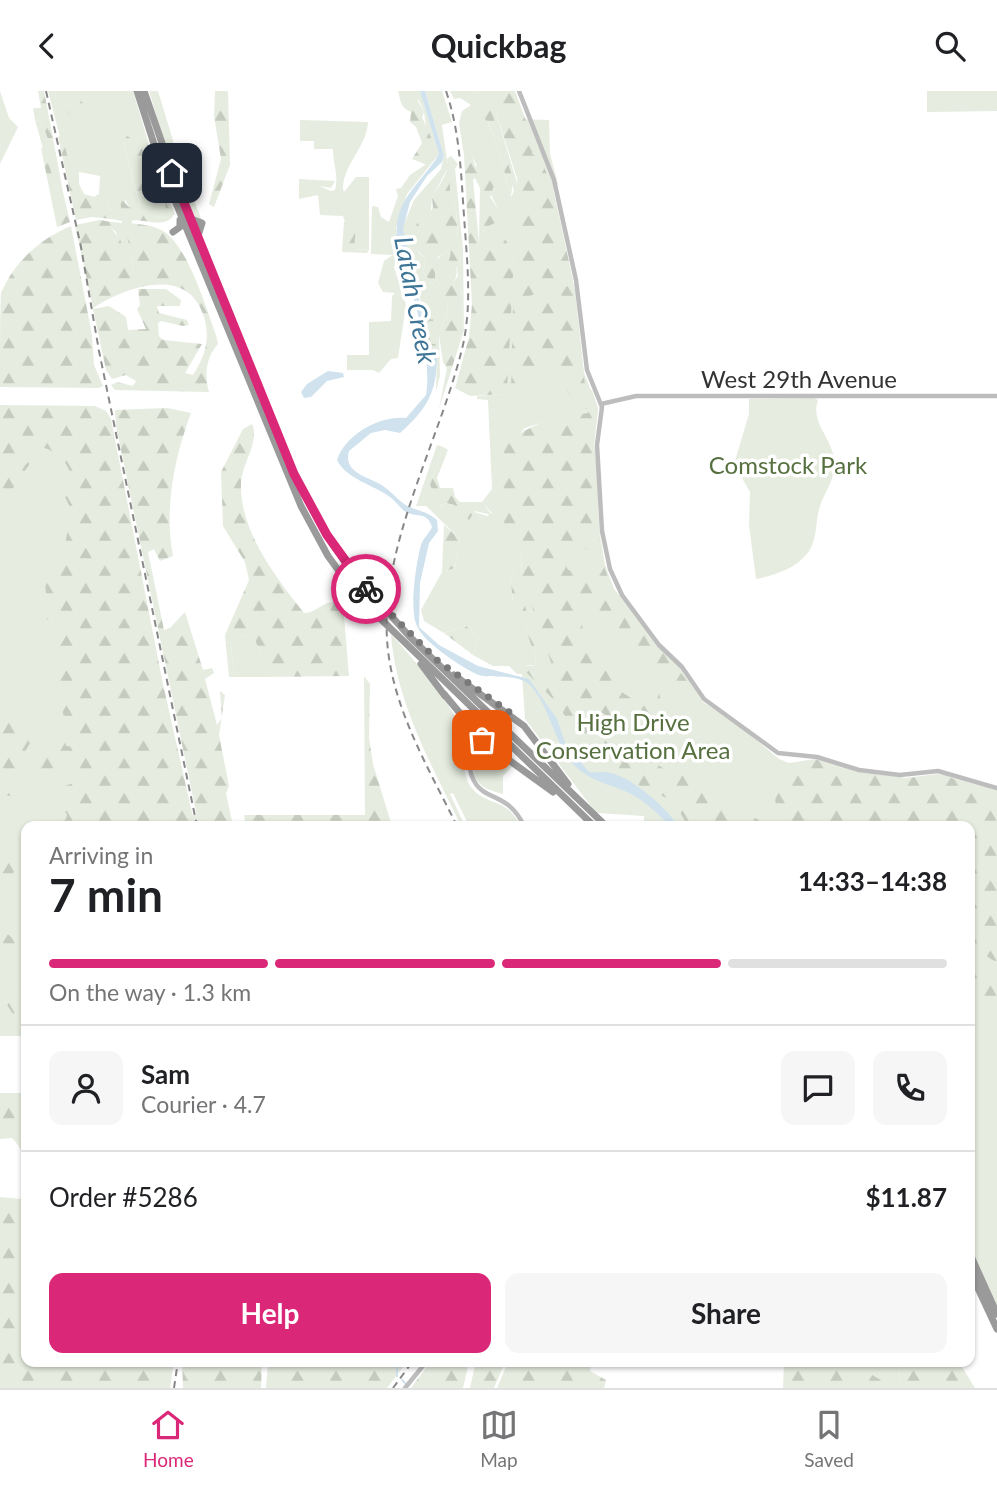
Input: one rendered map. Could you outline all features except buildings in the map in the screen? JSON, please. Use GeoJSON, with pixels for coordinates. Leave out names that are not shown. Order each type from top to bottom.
{"type":"FeatureCollection","features":[{"type":"Feature","properties":{"kind":"highway"},"geometry":{"type":"LineString","coordinates":[[142,91],[192,220],[202,223],[197,230],[200,244],[312,530],[341,576],[582,809]]}},
{"type":"Feature","properties":{"kind":"highway"},"geometry":{"type":"LineString","coordinates":[[142,91],[150,133],[181,223],[173,232],[188,234]]}},
{"type":"Feature","properties":{"kind":"highway"},"geometry":{"type":"LineString","coordinates":[[162,169],[247,365],[259,400],[264,401],[294,474],[327,535],[351,571],[484,743],[599,821]]}},
{"type":"Feature","properties":{"kind":"highway"},"geometry":{"type":"LineString","coordinates":[[401,633],[535,739],[590,821]]}},
{"type":"Feature","properties":{"kind":"highway"},"geometry":{"type":"LineString","coordinates":[[444,694],[463,728],[468,751]]}},
{"type":"Feature","properties":{"kind":"highway"},"geometry":{"type":"LineString","coordinates":[[975,1265],[997,1314]]}},
{"type":"Feature","properties":{"kind":"highway"},"geometry":{"type":"LineString","coordinates":[[975,1282],[997,1329]]}},
{"type":"Feature","properties":{"kind":"main road"},"geometry":{"type":"LineString","coordinates":[[519,91],[559,196],[576,280],[587,370],[601,404],[597,445],[601,524],[608,562],[616,585],[704,699],[773,750],[795,757],[817,757],[859,770],[900,775],[938,771],[997,788]]}},
{"type":"Feature","properties":{"kind":"main road","name":"West 29th Avenue"},"geometry":{"type":"LineString","coordinates":[[601,404],[658,396],[997,396]]}},
{"type":"Feature","properties":{"kind":"main road"},"geometry":{"type":"LineString","coordinates":[[469,770],[484,743],[509,717]]}},
{"type":"Feature","properties":{"kind":"main road"},"geometry":{"type":"LineString","coordinates":[[484,743],[468,751],[469,770],[477,787],[508,804],[520,821]]}},
{"type":"Feature","properties":{"kind":"main road"},"geometry":{"type":"LineString","coordinates":[[405,1388],[421,1367]]}},
{"type":"Feature","properties":{"kind":"green space"},"geometry":{"type":"Polygon","coordinates":[[[0,91],[9,118],[18,127],[0,164],[0,91]]]}},
{"type":"Feature","properties":{"kind":"green space"},"geometry":{"type":"Polygon","coordinates":[[[38,91],[44,91],[53,138],[48,139],[41,121],[35,120],[33,108],[41,108],[38,91]]]}},
{"type":"Feature","properties":{"kind":"green space"},"geometry":{"type":"Polygon","coordinates":[[[48,91],[133,91],[169,212],[168,218],[158,217],[151,210],[154,197],[123,141],[140,207],[129,207],[125,199],[125,224],[134,271],[120,249],[116,232],[111,228],[111,222],[122,221],[112,219],[109,201],[92,198],[99,194],[100,176],[79,172],[79,165],[70,168],[66,160],[48,91]]]}},
{"type":"Feature","properties":{"kind":"green space"},"geometry":{"type":"Polygon","coordinates":[[[149,91],[158,91],[181,167],[202,221],[193,220],[169,157],[149,91]]]}},
{"type":"Feature","properties":{"kind":"green space"},"geometry":{"type":"Polygon","coordinates":[[[215,91],[228,91],[230,165],[214,207],[209,204],[221,159],[214,116],[215,91]]]}},
{"type":"Feature","properties":{"kind":"green space"},"geometry":{"type":"Polygon","coordinates":[[[398,91],[415,91],[419,96],[418,101],[424,112],[422,117],[431,137],[431,161],[427,165],[412,159],[422,143],[416,127],[410,122],[411,112],[403,106],[398,91]]]}},
{"type":"Feature","properties":{"kind":"green space"},"geometry":{"type":"Polygon","coordinates":[[[415,91],[420,91],[439,154],[407,194],[396,228],[398,249],[394,267],[406,305],[398,358],[391,359],[379,373],[373,370],[347,370],[347,355],[369,355],[369,322],[391,321],[392,296],[395,293],[383,292],[378,283],[384,261],[393,255],[371,254],[372,206],[378,207],[381,217],[389,222],[398,196],[396,189],[401,188],[410,175],[431,161],[424,112],[415,91]]]}},
{"type":"Feature","properties":{"kind":"green space"},"geometry":{"type":"Polygon","coordinates":[[[425,91],[442,91],[452,122],[442,125],[448,167],[432,198],[430,219],[418,252],[426,259],[423,272],[447,302],[448,309],[439,335],[440,376],[436,391],[437,354],[425,300],[420,298],[402,229],[414,200],[441,169],[444,156],[425,91]]]}},
{"type":"Feature","properties":{"kind":"green space","name":"High Drive Conservation Area"},"geometry":{"type":"Polygon","coordinates":[[[450,91],[474,91],[474,94],[475,91],[498,91],[496,113],[518,186],[517,119],[549,120],[550,154],[558,184],[553,190],[575,291],[584,373],[598,408],[594,444],[599,483],[598,524],[605,565],[614,589],[678,665],[703,702],[741,727],[779,759],[789,763],[823,761],[858,772],[905,778],[938,774],[997,790],[997,1307],[975,1258],[975,821],[644,821],[644,816],[596,813],[525,719],[522,674],[517,674],[509,666],[493,666],[473,655],[479,637],[466,626],[444,633],[424,621],[421,610],[442,572],[455,568],[460,539],[426,506],[416,506],[437,445],[443,447],[430,485],[441,507],[446,503],[487,516],[492,513],[482,502],[492,489],[488,400],[477,399],[477,396],[503,394],[514,257],[486,236],[484,228],[498,209],[472,156],[464,155],[459,123],[462,111],[471,105],[460,98],[454,99],[450,91]],[[492,113],[487,120],[498,148],[511,197],[514,191],[492,113]],[[540,423],[525,428],[516,437],[504,521],[521,549],[522,577],[537,548],[540,423]],[[514,573],[510,575],[513,602],[509,608],[524,623],[536,660],[535,665],[524,665],[543,668],[514,573]]]}},
{"type":"Feature","properties":{"kind":"green space"},"geometry":{"type":"Polygon","coordinates":[[[474,91],[485,91],[513,179],[511,197],[488,122],[478,112],[481,95],[476,95],[474,91]]]}},
{"type":"Feature","properties":{"kind":"green space"},"geometry":{"type":"Polygon","coordinates":[[[489,91],[515,91],[534,142],[532,154],[539,156],[553,188],[573,280],[513,302],[520,240],[517,178],[489,91]]]}},
{"type":"Feature","properties":{"kind":"green space"},"geometry":{"type":"Polygon","coordinates":[[[927,91],[997,91],[997,111],[927,112],[927,91]]]}},
{"type":"Feature","properties":{"kind":"green space"},"geometry":{"type":"Polygon","coordinates":[[[71,100],[80,100],[89,110],[85,119],[76,125],[66,110],[71,100]]]}},
{"type":"Feature","properties":{"kind":"green space"},"geometry":{"type":"Polygon","coordinates":[[[35,120],[41,121],[48,139],[53,138],[63,192],[53,184],[35,120]]]}},
{"type":"Feature","properties":{"kind":"green space"},"geometry":{"type":"Polygon","coordinates":[[[300,120],[368,122],[364,139],[347,171],[343,189],[344,192],[356,177],[369,177],[369,250],[354,249],[343,216],[320,215],[318,195],[299,199],[299,179],[335,181],[331,188],[319,186],[331,191],[335,190],[336,179],[333,149],[314,149],[314,141],[300,141],[300,120]]]}},
{"type":"Feature","properties":{"kind":"green space"},"geometry":{"type":"Polygon","coordinates":[[[58,136],[63,138],[70,167],[79,165],[79,184],[84,194],[109,201],[112,219],[92,217],[76,220],[58,136]]]}},
{"type":"Feature","properties":{"kind":"green space"},"geometry":{"type":"Polygon","coordinates":[[[127,136],[140,143],[143,151],[152,184],[152,210],[158,217],[168,218],[161,183],[175,214],[166,221],[156,223],[133,220],[131,223],[155,227],[172,239],[188,263],[216,335],[218,344],[207,367],[209,392],[115,390],[111,385],[117,382],[133,386],[136,381],[126,375],[112,379],[106,370],[93,309],[109,306],[126,317],[128,330],[146,329],[137,309],[140,305],[138,289],[166,289],[181,300],[180,306],[157,306],[159,313],[187,320],[189,325],[161,321],[158,323],[159,336],[163,340],[202,344],[185,373],[193,375],[204,353],[207,338],[203,314],[195,299],[183,289],[169,285],[137,288],[93,308],[75,225],[100,220],[111,222],[111,228],[121,241],[120,249],[134,270],[119,197],[129,207],[140,206],[123,141],[127,136]]]}},
{"type":"Feature","properties":{"kind":"green space"},"geometry":{"type":"Polygon","coordinates":[[[41,148],[46,149],[54,185],[63,192],[70,222],[57,227],[41,148]]]}},
{"type":"Feature","properties":{"kind":"green space"},"geometry":{"type":"Polygon","coordinates":[[[464,155],[472,155],[475,166],[484,169],[495,182],[490,197],[498,209],[497,222],[484,228],[486,236],[501,234],[507,242],[507,252],[514,256],[507,390],[504,394],[470,396],[455,388],[469,337],[472,304],[464,155]],[[475,178],[473,180],[479,243],[480,188],[475,178]]]}},
{"type":"Feature","properties":{"kind":"green space"},"geometry":{"type":"Polygon","coordinates":[[[451,156],[458,164],[450,186],[456,209],[464,330],[439,409],[447,368],[443,362],[439,335],[448,309],[447,302],[423,272],[426,259],[414,247],[413,231],[418,222],[430,219],[428,214],[433,208],[432,198],[445,175],[447,159],[451,156]],[[445,252],[437,258],[441,263],[435,266],[435,280],[439,283],[453,283],[458,276],[457,267],[452,269],[448,264],[451,253],[445,252]]]}},
{"type":"Feature","properties":{"kind":"green space"},"geometry":{"type":"Polygon","coordinates":[[[455,168],[463,250],[464,330],[456,209],[449,189],[455,168]]]}},
{"type":"Feature","properties":{"kind":"green space"},"geometry":{"type":"Polygon","coordinates":[[[344,222],[356,226],[354,249],[369,250],[367,253],[342,252],[344,222]]]}},
{"type":"Feature","properties":{"kind":"green space"},"geometry":{"type":"Polygon","coordinates":[[[71,226],[92,335],[94,365],[103,386],[0,387],[1,293],[13,271],[30,252],[49,237],[71,226]]]}},
{"type":"Feature","properties":{"kind":"green space"},"geometry":{"type":"Polygon","coordinates":[[[445,252],[451,253],[456,265],[457,272],[453,283],[439,283],[435,280],[435,264],[445,252]]]}},
{"type":"Feature","properties":{"kind":"green space"},"geometry":{"type":"Polygon","coordinates":[[[573,284],[585,385],[587,390],[592,390],[598,408],[594,445],[600,541],[577,554],[563,543],[559,547],[568,570],[585,572],[604,566],[619,598],[692,688],[689,699],[700,711],[701,717],[694,717],[677,698],[667,677],[635,650],[607,616],[594,608],[579,613],[588,649],[608,663],[620,691],[634,700],[658,683],[662,710],[654,732],[638,735],[559,686],[522,577],[521,549],[503,521],[504,441],[544,421],[588,413],[589,409],[580,409],[553,371],[527,372],[525,388],[511,390],[513,306],[573,284]]]}},
{"type":"Feature","properties":{"kind":"green space"},"geometry":{"type":"Polygon","coordinates":[[[420,298],[425,299],[433,319],[437,354],[429,343],[420,298]]]}},
{"type":"Feature","properties":{"kind":"green space","name":"Comstock Park"},"geometry":{"type":"Polygon","coordinates":[[[749,399],[818,400],[817,416],[830,444],[834,467],[822,500],[813,543],[804,558],[797,563],[781,572],[756,579],[749,525],[750,492],[734,464],[749,414],[749,399]]]}},
{"type":"Feature","properties":{"kind":"green space"},"geometry":{"type":"Polygon","coordinates":[[[0,405],[95,406],[106,411],[111,419],[163,684],[194,821],[63,821],[67,814],[59,806],[65,786],[78,781],[77,765],[68,772],[57,775],[55,771],[40,772],[36,768],[38,754],[49,739],[54,736],[59,738],[60,732],[53,722],[63,730],[66,746],[74,747],[78,758],[82,759],[85,746],[79,734],[68,731],[58,695],[59,664],[55,646],[64,630],[62,624],[46,619],[23,591],[26,589],[42,603],[53,598],[46,593],[45,583],[62,571],[66,558],[64,549],[72,511],[65,497],[74,486],[69,470],[61,458],[51,451],[40,447],[21,452],[15,460],[14,472],[29,462],[29,465],[0,507],[0,405]]]}},
{"type":"Feature","properties":{"kind":"green space"},"geometry":{"type":"Polygon","coordinates":[[[0,406],[84,406],[88,813],[229,815],[229,821],[21,821],[21,987],[13,985],[3,999],[14,1014],[0,1026],[0,406]]]}},
{"type":"Feature","properties":{"kind":"green space"},"geometry":{"type":"Polygon","coordinates":[[[167,408],[191,413],[172,484],[170,538],[173,556],[160,561],[154,549],[148,552],[164,630],[170,628],[185,612],[203,670],[212,668],[214,673],[205,679],[217,725],[221,719],[219,735],[229,786],[226,793],[232,821],[198,821],[116,426],[115,410],[167,408]]]}},
{"type":"Feature","properties":{"kind":"green space"},"geometry":{"type":"Polygon","coordinates":[[[252,424],[254,438],[241,482],[246,518],[271,569],[304,613],[334,602],[344,616],[349,676],[264,677],[264,660],[254,638],[244,635],[231,644],[234,677],[229,677],[225,635],[249,580],[245,562],[223,526],[221,472],[243,429],[252,424]]]}},
{"type":"Feature","properties":{"kind":"green space"},"geometry":{"type":"Polygon","coordinates":[[[443,447],[448,450],[437,478],[440,488],[453,488],[455,497],[460,502],[482,502],[492,515],[475,511],[469,520],[454,505],[446,503],[440,507],[430,485],[443,447]]]}},
{"type":"Feature","properties":{"kind":"green space"},"geometry":{"type":"Polygon","coordinates":[[[444,525],[460,539],[455,568],[442,572],[444,525]]]}},
{"type":"Feature","properties":{"kind":"green space"},"geometry":{"type":"Polygon","coordinates":[[[515,573],[550,689],[647,750],[660,766],[680,771],[760,821],[685,821],[673,801],[627,780],[619,771],[603,770],[597,763],[598,748],[578,737],[557,703],[521,667],[535,665],[536,660],[524,623],[509,608],[513,602],[510,575],[515,573]]]}},
{"type":"Feature","properties":{"kind":"green space"},"geometry":{"type":"Polygon","coordinates":[[[466,626],[479,637],[473,655],[444,633],[466,626]]]}},
{"type":"Feature","properties":{"kind":"green space"},"geometry":{"type":"Polygon","coordinates":[[[391,634],[428,677],[453,712],[461,732],[465,773],[471,787],[483,797],[510,811],[517,821],[467,821],[453,793],[450,794],[463,821],[459,821],[417,733],[394,660],[391,634]]]}},
{"type":"Feature","properties":{"kind":"green space"},"geometry":{"type":"Polygon","coordinates":[[[244,635],[254,638],[264,660],[264,677],[234,677],[231,644],[244,635]]]}},
{"type":"Feature","properties":{"kind":"green space"},"geometry":{"type":"Polygon","coordinates":[[[364,676],[370,684],[369,738],[373,764],[390,821],[245,821],[244,815],[365,815],[364,676]]]}},
{"type":"Feature","properties":{"kind":"green space"},"geometry":{"type":"Polygon","coordinates":[[[220,691],[225,695],[222,716],[220,691]]]}},
{"type":"Feature","properties":{"kind":"green space"},"geometry":{"type":"Polygon","coordinates":[[[15,716],[30,716],[37,721],[39,728],[17,765],[18,791],[9,796],[0,795],[0,734],[5,724],[15,716]]]}},
{"type":"Feature","properties":{"kind":"green space"},"geometry":{"type":"Polygon","coordinates":[[[485,748],[513,765],[503,776],[503,794],[486,788],[475,778],[473,766],[485,748]]]}},
{"type":"Feature","properties":{"kind":"green space"},"geometry":{"type":"Polygon","coordinates":[[[815,759],[858,772],[905,778],[945,775],[967,785],[997,790],[997,963],[975,948],[975,821],[782,821],[775,801],[780,780],[789,763],[815,759]]]}},
{"type":"Feature","properties":{"kind":"green space"},"geometry":{"type":"Polygon","coordinates":[[[5,844],[21,851],[21,874],[19,868],[0,884],[0,846],[5,844]]]}},
{"type":"Feature","properties":{"kind":"green space"},"geometry":{"type":"Polygon","coordinates":[[[0,928],[21,945],[21,962],[14,956],[0,956],[0,928]]]}},
{"type":"Feature","properties":{"kind":"green space"},"geometry":{"type":"Polygon","coordinates":[[[975,956],[997,970],[997,996],[988,1001],[975,994],[975,956]]]}},
{"type":"Feature","properties":{"kind":"green space"},"geometry":{"type":"Polygon","coordinates":[[[13,985],[21,987],[21,1036],[0,1036],[0,1026],[13,1014],[3,999],[4,990],[13,985]]]}},
{"type":"Feature","properties":{"kind":"green space"},"geometry":{"type":"Polygon","coordinates":[[[0,1093],[21,1093],[21,1152],[12,1138],[0,1139],[0,1093]]]}},
{"type":"Feature","properties":{"kind":"green space"},"geometry":{"type":"Polygon","coordinates":[[[0,1197],[21,1199],[21,1367],[173,1367],[170,1388],[0,1388],[0,1197]]]}},
{"type":"Feature","properties":{"kind":"green space"},"geometry":{"type":"Polygon","coordinates":[[[182,1367],[262,1367],[261,1388],[183,1388],[182,1367]]]}},
{"type":"Feature","properties":{"kind":"green space"},"geometry":{"type":"Polygon","coordinates":[[[268,1367],[403,1367],[387,1388],[266,1388],[268,1367]]]}},
{"type":"Feature","properties":{"kind":"green space"},"geometry":{"type":"Polygon","coordinates":[[[427,1367],[468,1367],[463,1388],[411,1388],[427,1367]]]}},
{"type":"Feature","properties":{"kind":"green space"},"geometry":{"type":"Polygon","coordinates":[[[475,1367],[503,1367],[494,1388],[470,1388],[475,1367]]]}},
{"type":"Feature","properties":{"kind":"green space"},"geometry":{"type":"Polygon","coordinates":[[[506,1367],[590,1367],[590,1371],[606,1380],[604,1388],[497,1388],[506,1367]]]}},
{"type":"Feature","properties":{"kind":"green space"},"geometry":{"type":"Polygon","coordinates":[[[784,1367],[861,1367],[879,1379],[893,1382],[901,1381],[898,1367],[962,1367],[975,1388],[783,1388],[784,1367]]]}},
{"type":"Feature","properties":{"kind":"green space"},"geometry":{"type":"Polygon","coordinates":[[[856,1367],[898,1367],[901,1381],[894,1383],[874,1378],[856,1367]]]}},
{"type":"Feature","properties":{"kind":"water","name":"Latah Creek"},"geometry":{"type":"Polygon","coordinates":[[[420,91],[425,91],[444,156],[410,202],[403,229],[429,343],[437,354],[435,379],[424,407],[410,424],[400,433],[385,430],[371,433],[349,451],[349,463],[356,472],[382,485],[404,504],[437,520],[438,531],[429,543],[420,583],[419,627],[439,645],[478,666],[529,679],[557,719],[566,745],[589,772],[606,772],[626,779],[656,801],[674,821],[665,821],[633,795],[596,780],[575,766],[562,747],[542,702],[528,683],[513,678],[476,674],[452,660],[426,639],[417,626],[413,598],[419,553],[432,527],[430,522],[425,517],[404,511],[390,497],[347,472],[337,460],[341,451],[356,435],[385,420],[406,418],[426,395],[424,347],[414,299],[397,241],[397,230],[402,206],[439,154],[420,91]]]}},
{"type":"Feature","properties":{"kind":"water"},"geometry":{"type":"Polygon","coordinates":[[[328,371],[343,373],[344,377],[327,381],[311,397],[304,398],[301,392],[307,384],[328,371]]]}},
{"type":"Feature","properties":{"kind":"waterway"},"geometry":{"type":"LineString","coordinates":[[397,1367],[397,1376]]}},
{"type":"Feature","properties":{"kind":"waterway"},"geometry":{"type":"LineString","coordinates":[[402,1380],[405,1383]]}},
{"type":"Feature","properties":{"kind":"railway"},"geometry":{"type":"LineString","coordinates":[[46,91],[81,247],[99,351],[196,821]]}},
{"type":"Feature","properties":{"kind":"railway"},"geometry":{"type":"LineString","coordinates":[[446,91],[457,137],[461,169],[468,268],[467,319],[451,387],[402,531],[393,568],[387,639],[390,664],[403,712],[454,821]]}},
{"type":"Feature","properties":{"kind":"railway"},"geometry":{"type":"LineString","coordinates":[[174,1388],[177,1367]]}},
{"type":"Feature","properties":{"kind":"railway"},"geometry":{"type":"LineString","coordinates":[[393,1388],[409,1367]]}},
{"type":"Feature","properties":{"kind":"way so far"},"geometry":{"type":"LineString","coordinates":[[366,589],[405,631],[438,661],[468,686],[512,714],[484,742],[482,740]]}},
{"type":"Feature","properties":{"kind":"route"},"geometry":{"type":"LineString","coordinates":[[172,173],[294,474],[327,535],[366,589]]}}]}
